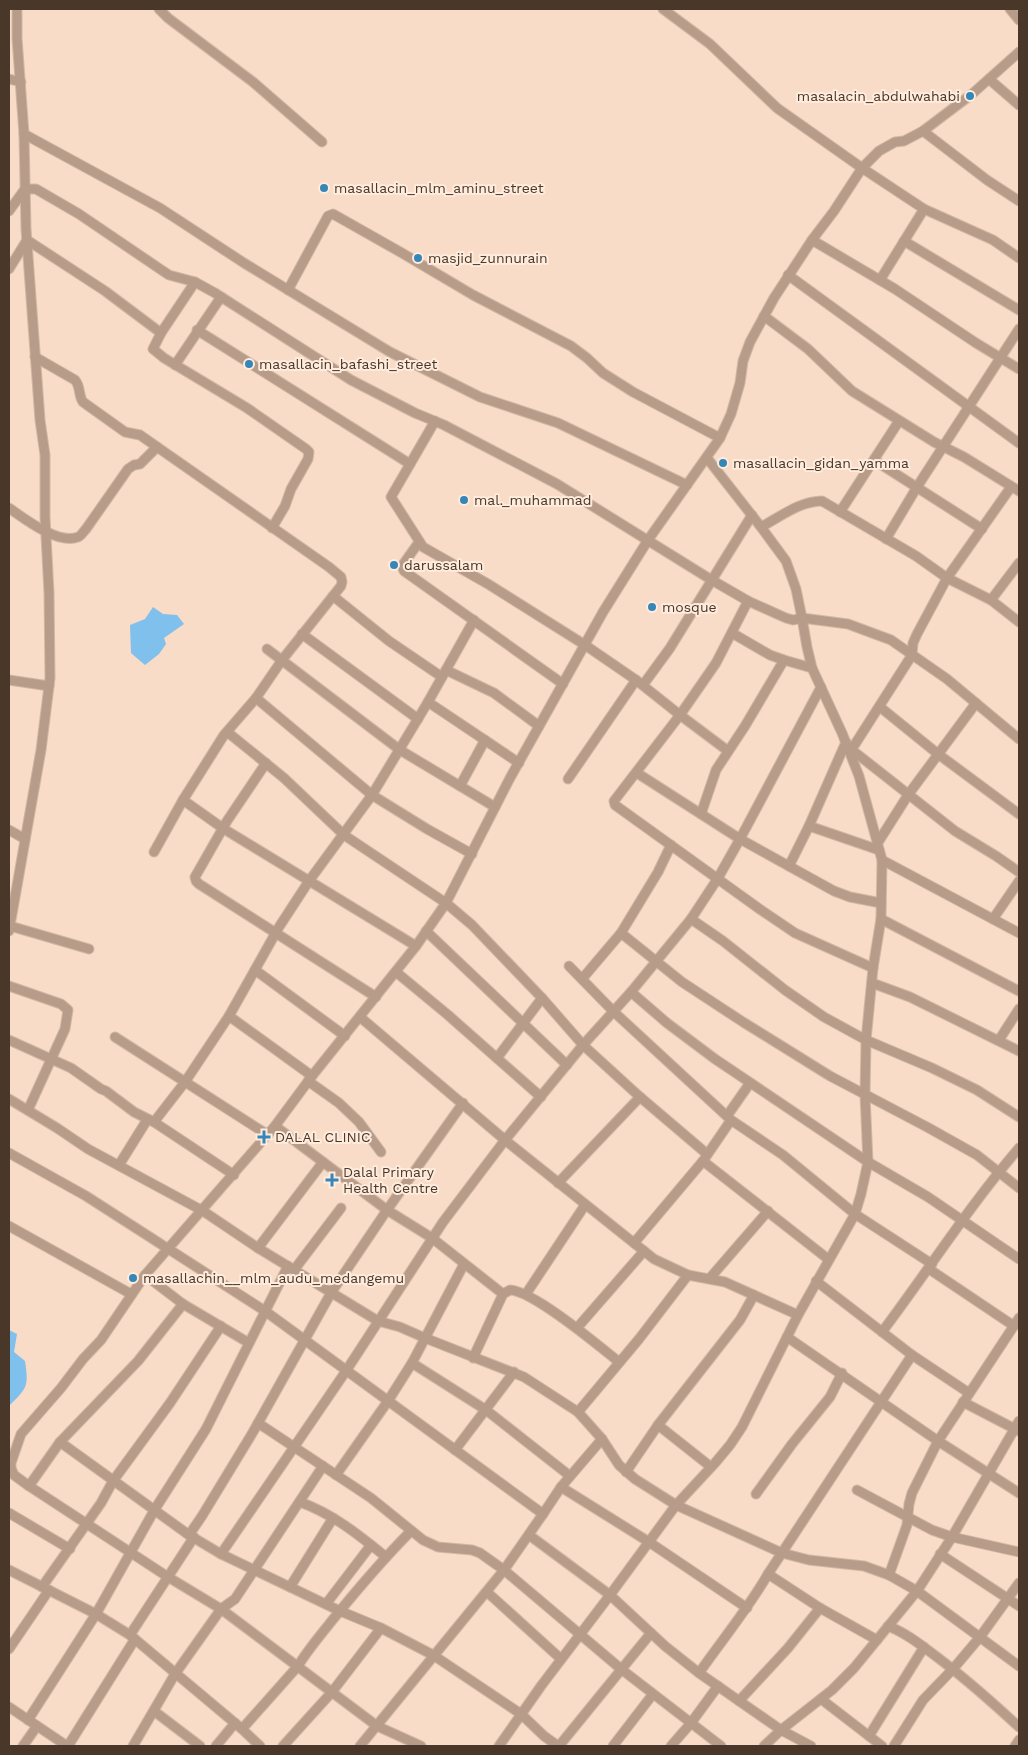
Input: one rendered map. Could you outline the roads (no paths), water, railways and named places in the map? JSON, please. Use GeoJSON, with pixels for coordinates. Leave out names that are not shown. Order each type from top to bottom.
{"type":"FeatureCollection","features":[{"type":"Feature","properties":{"kind":"street"},"geometry":{"type":"LineString","coordinates":[[17,9],[13,36],[21,82],[27,240],[35,358],[45,455],[49,593],[49,686],[41,750],[25,839],[13,885],[9,928],[89,949]]}},
{"type":"Feature","properties":{"kind":"street"},"geometry":{"type":"LineString","coordinates":[[159,9],[168,18],[253,82],[322,142]]}},
{"type":"Feature","properties":{"kind":"street"},"geometry":{"type":"LineString","coordinates":[[663,9],[710,44],[777,108],[862,168],[924,209],[993,240],[1019,258]]}},
{"type":"Feature","properties":{"kind":"street"},"geometry":{"type":"LineString","coordinates":[[1010,9],[1019,20]]}},
{"type":"Feature","properties":{"kind":"street"},"geometry":{"type":"LineString","coordinates":[[421,1746],[377,1726],[221,1609],[168,1577],[29,1486],[14,1475],[11,1462],[21,1434],[101,1340],[145,1275],[268,1135],[416,946],[446,903],[495,807],[603,612],[648,540],[720,438],[731,414],[740,383],[743,361],[750,342],[764,316],[788,276],[862,168],[879,151],[895,142],[904,141],[923,132],[989,79],[1019,52]]}},
{"type":"Feature","properties":{"kind":"street"},"geometry":{"type":"LineString","coordinates":[[9,79],[21,82]]}},
{"type":"Feature","properties":{"kind":"street"},"geometry":{"type":"LineString","coordinates":[[989,79],[1019,105]]}},
{"type":"Feature","properties":{"kind":"street"},"geometry":{"type":"LineString","coordinates":[[923,132],[987,180],[1019,201]]}},
{"type":"Feature","properties":{"kind":"street"},"geometry":{"type":"LineString","coordinates":[[24,134],[160,208],[288,290],[390,352],[480,397],[558,424],[687,485]]}},
{"type":"Feature","properties":{"kind":"street"},"geometry":{"type":"LineString","coordinates":[[9,211],[25,189]]}},
{"type":"Feature","properties":{"kind":"street"},"geometry":{"type":"LineString","coordinates":[[25,189],[36,189],[53,199],[170,275],[195,282],[221,297],[351,380],[557,484],[710,580],[748,601],[786,618],[794,620],[802,618],[848,624],[891,640],[947,679],[1018,735]]}},
{"type":"Feature","properties":{"kind":"street"},"geometry":{"type":"LineString","coordinates":[[880,280],[924,209]]}},
{"type":"Feature","properties":{"kind":"street"},"geometry":{"type":"LineString","coordinates":[[288,290],[328,216],[333,214],[473,296],[571,346],[602,373],[720,438]]}},
{"type":"Feature","properties":{"kind":"street"},"geometry":{"type":"LineString","coordinates":[[9,270],[27,240]]}},
{"type":"Feature","properties":{"kind":"street"},"geometry":{"type":"LineString","coordinates":[[27,240],[105,292],[160,333]]}},
{"type":"Feature","properties":{"kind":"street"},"geometry":{"type":"LineString","coordinates":[[812,240],[880,280],[1019,369]]}},
{"type":"Feature","properties":{"kind":"street"},"geometry":{"type":"LineString","coordinates":[[904,242],[1019,310]]}},
{"type":"Feature","properties":{"kind":"street"},"geometry":{"type":"LineString","coordinates":[[788,276],[968,408],[1019,443]]}},
{"type":"Feature","properties":{"kind":"street"},"geometry":{"type":"LineString","coordinates":[[195,282],[160,333],[153,349],[154,352],[174,365],[247,408],[309,452],[308,459],[272,528]]}},
{"type":"Feature","properties":{"kind":"street"},"geometry":{"type":"LineString","coordinates":[[174,365],[221,297]]}},
{"type":"Feature","properties":{"kind":"street"},"geometry":{"type":"LineString","coordinates":[[764,316],[808,349],[852,391],[1015,489],[982,529],[947,578],[917,634],[913,644],[912,655],[851,751]]}},
{"type":"Feature","properties":{"kind":"street"},"geometry":{"type":"LineString","coordinates":[[886,539],[917,487],[1019,329]]}},
{"type":"Feature","properties":{"kind":"street"},"geometry":{"type":"LineString","coordinates":[[197,330],[410,464]]}},
{"type":"Feature","properties":{"kind":"street"},"geometry":{"type":"LineString","coordinates":[[35,358],[75,380],[83,402],[125,432],[140,435],[341,577],[341,586],[282,660],[256,698],[226,733],[183,800],[154,852]]}},
{"type":"Feature","properties":{"kind":"street"},"geometry":{"type":"LineString","coordinates":[[435,421],[391,497],[419,542],[428,550],[488,584],[585,645],[640,683],[728,751]]}},
{"type":"Feature","properties":{"kind":"street"},"geometry":{"type":"LineString","coordinates":[[840,512],[900,421]]}},
{"type":"Feature","properties":{"kind":"street"},"geometry":{"type":"LineString","coordinates":[[9,508],[46,532],[68,539],[79,537],[128,469],[140,464],[156,447]]}},
{"type":"Feature","properties":{"kind":"street"},"geometry":{"type":"LineString","coordinates":[[499,1746],[561,1659],[676,1505],[730,1445],[742,1427],[798,1314],[855,1214],[868,1162],[865,1094],[866,1040],[873,968],[881,919],[882,860],[851,751],[812,668],[796,589],[786,561],[707,458]]}},
{"type":"Feature","properties":{"kind":"street"},"geometry":{"type":"LineString","coordinates":[[874,460],[982,529]]}},
{"type":"Feature","properties":{"kind":"street"},"geometry":{"type":"LineString","coordinates":[[761,527],[796,507],[812,501],[822,501],[916,556],[947,578],[991,600],[1019,622]]}},
{"type":"Feature","properties":{"kind":"street"},"geometry":{"type":"LineString","coordinates":[[568,779],[640,683],[670,648],[710,580],[752,515]]}},
{"type":"Feature","properties":{"kind":"street"},"geometry":{"type":"LineString","coordinates":[[419,542],[402,566],[404,571],[563,684]]}},
{"type":"Feature","properties":{"kind":"street"},"geometry":{"type":"LineString","coordinates":[[991,600],[1019,563]]}},
{"type":"Feature","properties":{"kind":"street"},"geometry":{"type":"LineString","coordinates":[[333,596],[389,641],[444,673],[494,693],[539,726]]}},
{"type":"Feature","properties":{"kind":"street"},"geometry":{"type":"LineString","coordinates":[[748,601],[716,663],[680,715],[614,801],[615,805],[795,933],[873,968]]}},
{"type":"Feature","properties":{"kind":"street"},"geometry":{"type":"LineString","coordinates":[[119,1165],[151,1121],[185,1082],[229,1016],[275,932],[309,881],[372,795],[400,750],[474,620]]}},
{"type":"Feature","properties":{"kind":"street"},"geometry":{"type":"LineString","coordinates":[[732,633],[770,655],[812,668]]}},
{"type":"Feature","properties":{"kind":"street"},"geometry":{"type":"LineString","coordinates":[[302,634],[418,719]]}},
{"type":"Feature","properties":{"kind":"street"},"geometry":{"type":"LineString","coordinates":[[267,649],[400,750],[495,807]]}},
{"type":"Feature","properties":{"kind":"street"},"geometry":{"type":"LineString","coordinates":[[701,814],[716,770],[745,726],[784,660]]}},
{"type":"Feature","properties":{"kind":"street"},"geometry":{"type":"LineString","coordinates":[[9,680],[49,686]]}},
{"type":"Feature","properties":{"kind":"street"},"geometry":{"type":"LineString","coordinates":[[221,1554],[346,1370],[432,1238],[505,1140],[584,1045],[632,992],[691,919],[718,878],[740,839],[821,687]]}},
{"type":"Feature","properties":{"kind":"street"},"geometry":{"type":"LineString","coordinates":[[256,698],[372,795],[472,854]]}},
{"type":"Feature","properties":{"kind":"street"},"geometry":{"type":"LineString","coordinates":[[428,702],[519,763]]}},
{"type":"Feature","properties":{"kind":"street"},"geometry":{"type":"LineString","coordinates":[[878,847],[908,795],[976,703]]}},
{"type":"Feature","properties":{"kind":"street"},"geometry":{"type":"LineString","coordinates":[[880,708],[1019,814]]}},
{"type":"Feature","properties":{"kind":"street"},"geometry":{"type":"LineString","coordinates":[[226,733],[284,778],[344,835],[446,903],[472,925],[584,1045],[705,1157],[768,1212],[828,1259]]}},
{"type":"Feature","properties":{"kind":"street"},"geometry":{"type":"LineString","coordinates":[[460,786],[485,740]]}},
{"type":"Feature","properties":{"kind":"street"},"geometry":{"type":"LineString","coordinates":[[789,866],[846,742]]}},
{"type":"Feature","properties":{"kind":"street"},"geometry":{"type":"LineString","coordinates":[[851,751],[955,831],[1019,872]]}},
{"type":"Feature","properties":{"kind":"street"},"geometry":{"type":"LineString","coordinates":[[266,763],[227,822],[196,876],[196,881],[376,997]]}},
{"type":"Feature","properties":{"kind":"street"},"geometry":{"type":"LineString","coordinates":[[637,772],[740,839],[834,891],[850,897],[881,903]]}},
{"type":"Feature","properties":{"kind":"street"},"geometry":{"type":"LineString","coordinates":[[183,800],[224,829],[416,946]]}},
{"type":"Feature","properties":{"kind":"street"},"geometry":{"type":"LineString","coordinates":[[809,826],[878,847]]}},
{"type":"Feature","properties":{"kind":"street"},"geometry":{"type":"LineString","coordinates":[[9,830],[25,839]]}},
{"type":"Feature","properties":{"kind":"street"},"geometry":{"type":"LineString","coordinates":[[582,979],[620,933],[658,872],[671,845]]}},
{"type":"Feature","properties":{"kind":"street"},"geometry":{"type":"LineString","coordinates":[[882,860],[1019,932]]}},
{"type":"Feature","properties":{"kind":"street"},"geometry":{"type":"LineString","coordinates":[[992,918],[1019,881]]}},
{"type":"Feature","properties":{"kind":"street"},"geometry":{"type":"LineString","coordinates":[[691,919],[723,941],[792,996],[824,1017],[866,1040],[932,1068],[977,1090],[1019,1117]]}},
{"type":"Feature","properties":{"kind":"street"},"geometry":{"type":"LineString","coordinates":[[881,919],[1019,991]]}},
{"type":"Feature","properties":{"kind":"street"},"geometry":{"type":"LineString","coordinates":[[426,931],[567,1065]]}},
{"type":"Feature","properties":{"kind":"street"},"geometry":{"type":"LineString","coordinates":[[620,933],[682,982],[767,1038],[830,1076],[977,1155],[1019,1188]]}},
{"type":"Feature","properties":{"kind":"street"},"geometry":{"type":"LineString","coordinates":[[569,966],[614,1012],[729,1118],[783,1156],[855,1214],[931,1267],[1017,1322],[938,1441],[912,1493],[907,1525],[889,1575]]}},
{"type":"Feature","properties":{"kind":"street"},"geometry":{"type":"LineString","coordinates":[[255,970],[344,1036]]}},
{"type":"Feature","properties":{"kind":"street"},"geometry":{"type":"LineString","coordinates":[[396,972],[541,1097]]}},
{"type":"Feature","properties":{"kind":"street"},"geometry":{"type":"LineString","coordinates":[[872,983],[910,997],[1019,1051]]}},
{"type":"Feature","properties":{"kind":"street"},"geometry":{"type":"LineString","coordinates":[[9,986],[60,1004],[68,1010],[65,1029],[28,1110]]}},
{"type":"Feature","properties":{"kind":"street"},"geometry":{"type":"LineString","coordinates":[[632,992],[667,1023],[715,1059],[868,1162],[928,1197],[1019,1259]]}},
{"type":"Feature","properties":{"kind":"street"},"geometry":{"type":"LineString","coordinates":[[497,1058],[542,998]]}},
{"type":"Feature","properties":{"kind":"street"},"geometry":{"type":"LineString","coordinates":[[999,1040],[1019,1009]]}},
{"type":"Feature","properties":{"kind":"street"},"geometry":{"type":"LineString","coordinates":[[229,1016],[339,1103],[359,1122],[381,1152]]}},
{"type":"Feature","properties":{"kind":"street"},"geometry":{"type":"LineString","coordinates":[[360,1017],[505,1140],[654,1260],[688,1274],[725,1282],[798,1314]]}},
{"type":"Feature","properties":{"kind":"street"},"geometry":{"type":"LineString","coordinates":[[115,1037],[268,1135]]}},
{"type":"Feature","properties":{"kind":"street"},"geometry":{"type":"LineString","coordinates":[[9,1040],[71,1068],[101,1089],[106,1090],[126,1107],[234,1175]]}},
{"type":"Feature","properties":{"kind":"street"},"geometry":{"type":"LineString","coordinates":[[634,1243],[705,1157],[750,1082]]}},
{"type":"Feature","properties":{"kind":"street"},"geometry":{"type":"LineString","coordinates":[[558,1183],[640,1097]]}},
{"type":"Feature","properties":{"kind":"street"},"geometry":{"type":"LineString","coordinates":[[9,1099],[88,1149],[203,1211],[258,1248],[378,1321],[400,1327],[524,1377],[578,1412],[602,1439],[619,1465],[626,1472],[635,1480],[676,1505],[782,1553],[809,1560],[864,1566],[889,1575],[917,1591],[1019,1666]]}},
{"type":"Feature","properties":{"kind":"street"},"geometry":{"type":"LineString","coordinates":[[9,1706],[68,1746],[258,1423],[331,1292],[463,1103]]}},
{"type":"Feature","properties":{"kind":"street"},"geometry":{"type":"LineString","coordinates":[[275,1126],[387,1210],[432,1238],[504,1294]]}},
{"type":"Feature","properties":{"kind":"street"},"geometry":{"type":"LineString","coordinates":[[882,1332],[931,1267],[962,1220],[998,1172],[1019,1148]]}},
{"type":"Feature","properties":{"kind":"street"},"geometry":{"type":"LineString","coordinates":[[9,1152],[86,1196],[265,1311],[543,1514]]}},
{"type":"Feature","properties":{"kind":"street"},"geometry":{"type":"LineString","coordinates":[[258,1248],[323,1162]]}},
{"type":"Feature","properties":{"kind":"street"},"geometry":{"type":"LineString","coordinates":[[526,1294],[585,1205]]}},
{"type":"Feature","properties":{"kind":"street"},"geometry":{"type":"LineString","coordinates":[[28,1720],[96,1614],[155,1509],[206,1429],[265,1311],[291,1268],[341,1208]]}},
{"type":"Feature","properties":{"kind":"street"},"geometry":{"type":"LineString","coordinates":[[710,1278],[768,1212]]}},
{"type":"Feature","properties":{"kind":"street"},"geometry":{"type":"LineString","coordinates":[[9,1226],[131,1294]]}},
{"type":"Feature","properties":{"kind":"street"},"geometry":{"type":"LineString","coordinates":[[577,1328],[644,1251]]}},
{"type":"Feature","properties":{"kind":"street"},"geometry":{"type":"LineString","coordinates":[[336,1475],[388,1402],[412,1363],[464,1264]]}},
{"type":"Feature","properties":{"kind":"street"},"geometry":{"type":"LineString","coordinates":[[578,1412],[688,1274]]}},
{"type":"Feature","properties":{"kind":"street"},"geometry":{"type":"LineString","coordinates":[[145,1275],[183,1304],[249,1343]]}},
{"type":"Feature","properties":{"kind":"street"},"geometry":{"type":"LineString","coordinates":[[816,1282],[912,1355],[969,1393]]}},
{"type":"Feature","properties":{"kind":"street"},"geometry":{"type":"LineString","coordinates":[[473,1358],[504,1294],[510,1290],[526,1294],[577,1328],[619,1362]]}},
{"type":"Feature","properties":{"kind":"street"},"geometry":{"type":"LineString","coordinates":[[626,1472],[658,1425],[715,1350],[731,1333],[754,1295]]}},
{"type":"Feature","properties":{"kind":"street"},"geometry":{"type":"LineString","coordinates":[[29,1486],[60,1442],[138,1361],[183,1304]]}},
{"type":"Feature","properties":{"kind":"street"},"geometry":{"type":"LineString","coordinates":[[9,1649],[70,1549],[101,1503],[113,1480],[170,1403],[221,1326]]}},
{"type":"Feature","properties":{"kind":"street"},"geometry":{"type":"LineString","coordinates":[[787,1337],[842,1373],[938,1441],[1019,1493]]}},
{"type":"Feature","properties":{"kind":"street"},"geometry":{"type":"LineString","coordinates":[[699,1673],[747,1608],[912,1355]]}},
{"type":"Feature","properties":{"kind":"street"},"geometry":{"type":"LineString","coordinates":[[412,1363],[486,1410],[570,1476]]}},
{"type":"Feature","properties":{"kind":"street"},"geometry":{"type":"LineString","coordinates":[[455,1450],[514,1372]]}},
{"type":"Feature","properties":{"kind":"street"},"geometry":{"type":"LineString","coordinates":[[756,1494],[787,1450],[830,1397],[842,1373]]}},
{"type":"Feature","properties":{"kind":"street"},"geometry":{"type":"LineString","coordinates":[[764,1746],[781,1730],[832,1690],[854,1668],[917,1591],[1018,1427],[963,1402]]}},
{"type":"Feature","properties":{"kind":"street"},"geometry":{"type":"LineString","coordinates":[[258,1423],[371,1498],[423,1540],[438,1547],[472,1550],[480,1553],[504,1570],[621,1670],[721,1746]]}},
{"type":"Feature","properties":{"kind":"street"},"geometry":{"type":"LineString","coordinates":[[658,1425],[711,1467]]}},
{"type":"Feature","properties":{"kind":"street"},"geometry":{"type":"LineString","coordinates":[[360,1746],[433,1655],[487,1592],[529,1535],[561,1486],[602,1439]]}},
{"type":"Feature","properties":{"kind":"street"},"geometry":{"type":"LineString","coordinates":[[60,1442],[192,1536],[221,1554],[340,1611],[381,1628],[433,1655],[521,1714],[544,1736],[559,1746],[651,1633]]}},
{"type":"Feature","properties":{"kind":"street"},"geometry":{"type":"LineString","coordinates":[[133,1746],[175,1674],[221,1609],[235,1599],[323,1466]]}},
{"type":"Feature","properties":{"kind":"street"},"geometry":{"type":"LineString","coordinates":[[9,1484],[14,1475]]}},
{"type":"Feature","properties":{"kind":"street"},"geometry":{"type":"LineString","coordinates":[[561,1486],[747,1608]]}},
{"type":"Feature","properties":{"kind":"street"},"geometry":{"type":"LineString","coordinates":[[857,1490],[932,1530],[952,1537],[1019,1552]]}},
{"type":"Feature","properties":{"kind":"street"},"geometry":{"type":"LineString","coordinates":[[300,1502],[313,1507],[351,1529],[386,1557]]}},
{"type":"Feature","properties":{"kind":"street"},"geometry":{"type":"LineString","coordinates":[[9,1513],[70,1549]]}},
{"type":"Feature","properties":{"kind":"street"},"geometry":{"type":"LineString","coordinates":[[290,1587],[332,1518]]}},
{"type":"Feature","properties":{"kind":"street"},"geometry":{"type":"LineString","coordinates":[[216,1746],[239,1726],[298,1666],[340,1611],[411,1531]]}},
{"type":"Feature","properties":{"kind":"street"},"geometry":{"type":"LineString","coordinates":[[529,1535],[610,1595],[651,1633],[699,1673],[781,1730],[811,1746]]}},
{"type":"Feature","properties":{"kind":"street"},"geometry":{"type":"LineString","coordinates":[[326,1604],[371,1545]]}},
{"type":"Feature","properties":{"kind":"street"},"geometry":{"type":"LineString","coordinates":[[940,1554],[1019,1606]]}},
{"type":"Feature","properties":{"kind":"street"},"geometry":{"type":"LineString","coordinates":[[9,1570],[96,1614],[133,1637],[260,1746]]}},
{"type":"Feature","properties":{"kind":"street"},"geometry":{"type":"LineString","coordinates":[[768,1574],[820,1608],[876,1640]]}},
{"type":"Feature","properties":{"kind":"street"},"geometry":{"type":"LineString","coordinates":[[894,1746],[923,1700],[980,1637],[1019,1583]]}},
{"type":"Feature","properties":{"kind":"street"},"geometry":{"type":"LineString","coordinates":[[487,1592],[561,1659]]}},
{"type":"Feature","properties":{"kind":"street"},"geometry":{"type":"LineString","coordinates":[[739,1701],[788,1648],[820,1608]]}},
{"type":"Feature","properties":{"kind":"street"},"geometry":{"type":"LineString","coordinates":[[888,1626],[898,1630],[953,1669],[1019,1727]]}},
{"type":"Feature","properties":{"kind":"street"},"geometry":{"type":"LineString","coordinates":[[283,1746],[332,1692],[381,1628]]}},
{"type":"Feature","properties":{"kind":"street"},"geometry":{"type":"LineString","coordinates":[[869,1736],[924,1648]]}},
{"type":"Feature","properties":{"kind":"street"},"geometry":{"type":"LineString","coordinates":[[671,1746],[691,1723],[718,1686]]}},
{"type":"Feature","properties":{"kind":"street"},"geometry":{"type":"LineString","coordinates":[[613,1746],[652,1694]]}},
{"type":"Feature","properties":{"kind":"street"},"geometry":{"type":"LineString","coordinates":[[821,1699],[882,1746]]}},
{"type":"Feature","properties":{"kind":"street"},"geometry":{"type":"LineString","coordinates":[[154,1711],[200,1746]]}},
{"type":"Feature","properties":{"kind":"street"},"geometry":{"type":"LineString","coordinates":[[23,1746],[37,1726]]}},
{"type":"Feature","properties":{"kind":"street"},"geometry":{"type":"LineString","coordinates":[[49,1746],[54,1738]]}},
{"type":"Feature","properties":{"kind":"street"},"geometry":{"type":"LineString","coordinates":[[1015,1746],[1019,1740]]}},
{"type":"Feature","properties":{"kind":"water"},"geometry":{"type":"Polygon","coordinates":[[[153,607],[163,614],[177,615],[184,624],[164,638],[166,644],[159,654],[145,665],[131,653],[130,625],[145,619],[153,607]]]}},
{"type":"Feature","properties":{"kind":"water"},"geometry":{"type":"Polygon","coordinates":[[[9,1330],[17,1334],[14,1352],[25,1361],[27,1376],[23,1391],[9,1406],[9,1330]]]}},
{"type":"Feature","properties":{"kind":"place","name":"masalacin_abdulwahabi"},"geometry":{"type":"Point","coordinates":[970,96]}},
{"type":"Feature","properties":{"kind":"place","name":"masallacin_mlm_aminu_street"},"geometry":{"type":"Point","coordinates":[324,188]}},
{"type":"Feature","properties":{"kind":"place","name":"masjid_zunnurain"},"geometry":{"type":"Point","coordinates":[418,258]}},
{"type":"Feature","properties":{"kind":"place","name":"masallacin_bafashi_street"},"geometry":{"type":"Point","coordinates":[249,364]}},
{"type":"Feature","properties":{"kind":"place","name":"masallacin_gidan_yamma"},"geometry":{"type":"Point","coordinates":[723,463]}},
{"type":"Feature","properties":{"kind":"place","name":"mal._muhammad"},"geometry":{"type":"Point","coordinates":[464,500]}},
{"type":"Feature","properties":{"kind":"place","name":"darussalam"},"geometry":{"type":"Point","coordinates":[394,565]}},
{"type":"Feature","properties":{"kind":"place","name":"mosque"},"geometry":{"type":"Point","coordinates":[652,607]}},
{"type":"Feature","properties":{"kind":"place","name":"DALAL CLINIC"},"geometry":{"type":"Point","coordinates":[264,1137]}},
{"type":"Feature","properties":{"kind":"place","name":"Dalal Primary Health Centre"},"geometry":{"type":"Point","coordinates":[332,1180]}},
{"type":"Feature","properties":{"kind":"place","name":"masallachin__mlm_audu_medangemu"},"geometry":{"type":"Point","coordinates":[133,1278]}}]}
